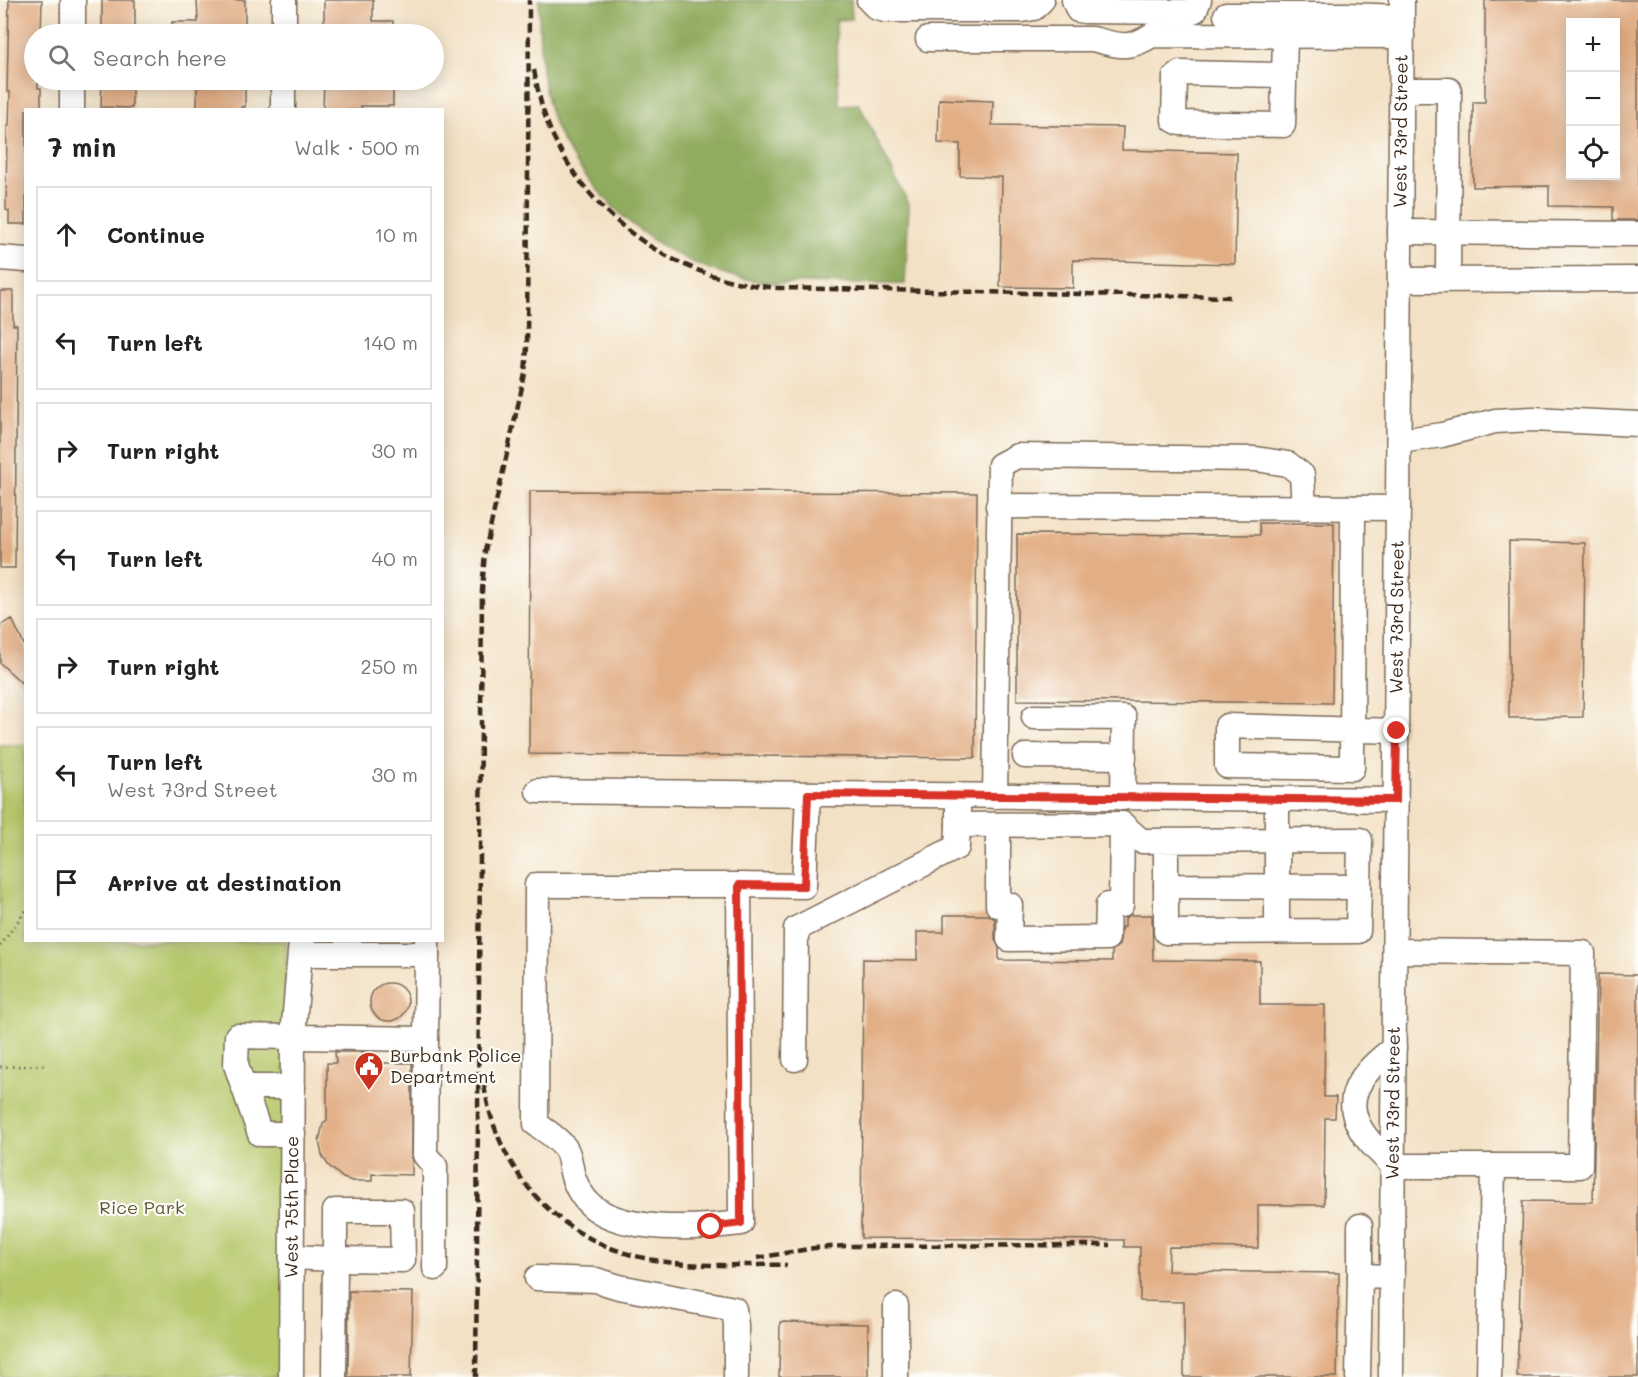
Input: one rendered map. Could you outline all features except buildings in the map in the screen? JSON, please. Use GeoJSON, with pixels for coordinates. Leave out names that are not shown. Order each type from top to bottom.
{"type":"FeatureCollection","features":[{"type":"Feature","properties":{"kind":"street"},"geometry":{"type":"LineString","coordinates":[[73,0],[73,24]]}},
{"type":"Feature","properties":{"kind":"street"},"geometry":{"type":"LineString","coordinates":[[284,0],[284,24]]}},
{"type":"Feature","properties":{"kind":"street"},"geometry":{"type":"LineString","coordinates":[[869,0],[877,8],[885,10],[1022,10],[1034,8],[1042,0]]}},
{"type":"Feature","properties":{"kind":"street"},"geometry":{"type":"LineString","coordinates":[[1074,0],[1078,10],[1143,12],[1190,12],[1195,10],[1199,0]]}},
{"type":"Feature","properties":{"kind":"street"},"geometry":{"type":"LineString","coordinates":[[1226,15],[1347,8],[1402,18]]}},
{"type":"Feature","properties":{"kind":"street"},"geometry":{"type":"LineString","coordinates":[[928,39],[1094,39],[1119,46],[1137,44],[1152,35],[1285,35],[1402,18]]}},
{"type":"Feature","properties":{"kind":"street","name":"West 73rd Street"},"geometry":{"type":"LineString","coordinates":[[1391,1377],[1402,18]]}},
{"type":"Feature","properties":{"kind":"street"},"geometry":{"type":"LineString","coordinates":[[1284,75],[1177,74],[1175,77],[1174,120],[1180,123],[1283,126],[1285,35]]}},
{"type":"Feature","properties":{"kind":"street"},"geometry":{"type":"LineString","coordinates":[[72,90],[72,108]]}},
{"type":"Feature","properties":{"kind":"street"},"geometry":{"type":"LineString","coordinates":[[283,90],[283,108]]}},
{"type":"Feature","properties":{"kind":"street"},"geometry":{"type":"LineString","coordinates":[[1401,90],[1449,90],[1448,279]]}},
{"type":"Feature","properties":{"kind":"street"},"geometry":{"type":"LineString","coordinates":[[1400,232],[1638,234]]}},
{"type":"Feature","properties":{"kind":"street"},"geometry":{"type":"LineString","coordinates":[[0,258],[24,260]]}},
{"type":"Feature","properties":{"kind":"street"},"geometry":{"type":"LineString","coordinates":[[1400,280],[1638,279]]}},
{"type":"Feature","properties":{"kind":"street"},"geometry":{"type":"LineString","coordinates":[[1399,441],[1442,435],[1495,421],[1533,419],[1638,424]]}},
{"type":"Feature","properties":{"kind":"street"},"geometry":{"type":"LineString","coordinates":[[995,796],[1000,465],[1017,456],[1256,459],[1288,464],[1302,475],[1304,508]]}},
{"type":"Feature","properties":{"kind":"street"},"geometry":{"type":"LineString","coordinates":[[998,507],[1398,508]]}},
{"type":"Feature","properties":{"kind":"street"},"geometry":{"type":"LineString","coordinates":[[1227,766],[1352,768],[1353,508]]}},
{"type":"Feature","properties":{"kind":"street"},"geometry":{"type":"LineString","coordinates":[[1034,717],[1124,718],[1124,757],[1141,841]]}},
{"type":"Feature","properties":{"kind":"street"},"geometry":{"type":"LineString","coordinates":[[1226,798],[1227,726],[1397,731]]}},
{"type":"Feature","properties":{"kind":"street"},"geometry":{"type":"LineString","coordinates":[[1025,756],[1124,757]]}},
{"type":"Feature","properties":{"kind":"street"},"geometry":{"type":"LineString","coordinates":[[538,791],[1396,800]]}},
{"type":"Feature","properties":{"kind":"street"},"geometry":{"type":"LineString","coordinates":[[739,885],[741,1223],[711,1227],[648,1226],[625,1222],[603,1213],[586,1200],[574,1180],[566,1149],[550,1133],[536,1124],[537,885],[739,885],[804,886],[808,794]]}},
{"type":"Feature","properties":{"kind":"street"},"geometry":{"type":"LineString","coordinates":[[795,1059],[796,929],[957,847],[958,795]]}},
{"type":"Feature","properties":{"kind":"street"},"geometry":{"type":"LineString","coordinates":[[1277,799],[1277,931]]}},
{"type":"Feature","properties":{"kind":"street"},"geometry":{"type":"LineString","coordinates":[[958,825],[1122,824],[1141,841],[1360,840],[1358,930],[1166,932],[1166,841]]}},
{"type":"Feature","properties":{"kind":"street"},"geometry":{"type":"LineString","coordinates":[[998,825],[998,905],[1010,905],[1009,939],[1070,939],[1107,938],[1108,905],[1121,905],[1122,824]]}},
{"type":"Feature","properties":{"kind":"street"},"geometry":{"type":"LineString","coordinates":[[1166,886],[1359,887]]}},
{"type":"Feature","properties":{"kind":"street"},"geometry":{"type":"LineString","coordinates":[[301,947],[427,947],[425,1155],[435,1166],[435,1268]]}},
{"type":"Feature","properties":{"kind":"street","name":"West 75th Place"},"geometry":{"type":"LineString","coordinates":[[291,1377],[293,1037],[301,947]]}},
{"type":"Feature","properties":{"kind":"street"},"geometry":{"type":"LineString","coordinates":[[1394,1048],[1367,1070],[1357,1084],[1353,1098],[1354,1114],[1358,1126],[1393,1166],[1580,1166],[1583,953],[1395,951]]}},
{"type":"Feature","properties":{"kind":"street"},"geometry":{"type":"LineString","coordinates":[[293,1134],[261,1134],[236,1065],[237,1036],[426,1039]]}},
{"type":"Feature","properties":{"kind":"street"},"geometry":{"type":"LineString","coordinates":[[244,1087],[293,1088]]}},
{"type":"Feature","properties":{"kind":"street"},"geometry":{"type":"LineString","coordinates":[[1489,1377],[1493,1166]]}},
{"type":"Feature","properties":{"kind":"street"},"geometry":{"type":"LineString","coordinates":[[1358,1377],[1360,1226]]}},
{"type":"Feature","properties":{"kind":"street"},"geometry":{"type":"LineString","coordinates":[[292,1257],[334,1259],[334,1377]]}},
{"type":"Feature","properties":{"kind":"street"},"geometry":{"type":"LineString","coordinates":[[1360,1276],[1392,1277]]}},
{"type":"Feature","properties":{"kind":"street"},"geometry":{"type":"LineString","coordinates":[[537,1278],[596,1280],[619,1287],[734,1309],[736,1377]]}},
{"type":"Feature","properties":{"kind":"street"},"geometry":{"type":"LineString","coordinates":[[896,1306],[896,1377]]}},
{"type":"Feature","properties":{"kind":"path"},"geometry":{"type":"LineString","coordinates":[[0,946],[24,913]]}},
{"type":"Feature","properties":{"kind":"path"},"geometry":{"type":"LineString","coordinates":[[0,1067],[45,1065]]}},
{"type":"Feature","properties":{"kind":"green space"},"geometry":{"type":"Polygon","coordinates":[[[539,0],[851,0],[852,19],[836,20],[839,105],[859,104],[909,205],[905,284],[774,283],[738,277],[689,260],[645,234],[606,199],[578,165],[559,134],[548,103],[543,74],[539,0]]]}},
{"type":"Feature","properties":{"kind":"green space","name":"Rice Park"},"geometry":{"type":"Polygon","coordinates":[[[0,745],[24,745],[24,942],[286,942],[284,1377],[0,1377],[0,745]]]}},
{"type":"Feature","properties":{"kind":"railway"},"geometry":{"type":"LineString","coordinates":[[476,1377],[482,591],[485,551],[525,374],[529,0]]}},
{"type":"Feature","properties":{"kind":"railway"},"geometry":{"type":"LineString","coordinates":[[534,70],[541,103],[553,136],[571,168],[593,197],[618,222],[646,243],[677,261],[710,275],[745,284],[781,288],[1230,297]]}},
{"type":"Feature","properties":{"kind":"railway"},"geometry":{"type":"LineString","coordinates":[[484,1085],[492,1118],[504,1148],[520,1176],[540,1201],[563,1222],[591,1239],[621,1252],[654,1260],[704,1265],[787,1265]]}},
{"type":"Feature","properties":{"kind":"railway"},"geometry":{"type":"LineString","coordinates":[[757,1258],[814,1248],[845,1246],[1110,1245]]}},
{"type":"Feature","properties":{"kind":"place","name":"Burbank Police Department"},"geometry":{"type":"Point","coordinates":[369,1092]}},
{"type":"Feature","properties":{"kind":"route"},"geometry":{"type":"LineString","coordinates":[[711,1227],[741,1223],[739,885],[804,886],[808,794],[1396,800],[1397,731]]}}]}
